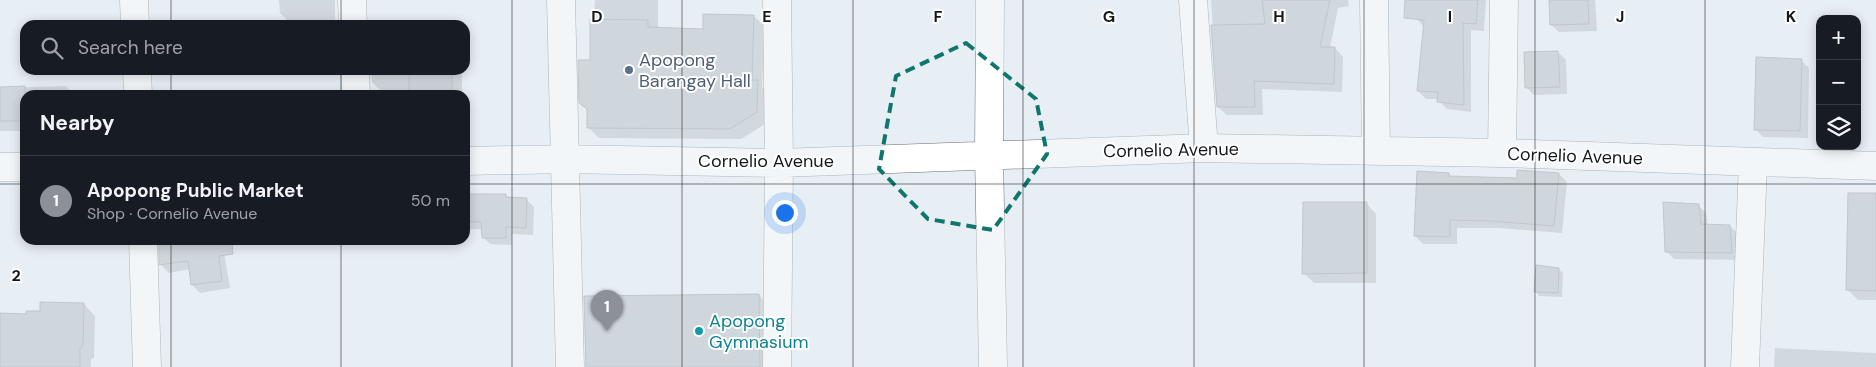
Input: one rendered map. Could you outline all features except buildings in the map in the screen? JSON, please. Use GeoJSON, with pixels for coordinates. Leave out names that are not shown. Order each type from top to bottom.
{"type":"FeatureCollection","features":[{"type":"Feature","properties":{"kind":"street"},"geometry":{"type":"LineString","coordinates":[[134,0],[135,20]]}},
{"type":"Feature","properties":{"kind":"street"},"geometry":{"type":"LineString","coordinates":[[352,0],[353,20]]}},
{"type":"Feature","properties":{"kind":"street"},"geometry":{"type":"LineString","coordinates":[[561,0],[570,367]]}},
{"type":"Feature","properties":{"kind":"street"},"geometry":{"type":"LineString","coordinates":[[776,0],[779,163],[777,367]]}},
{"type":"Feature","properties":{"kind":"street"},"geometry":{"type":"LineString","coordinates":[[990,0],[989,155],[993,367]]}},
{"type":"Feature","properties":{"kind":"street"},"geometry":{"type":"LineString","coordinates":[[1193,0],[1204,148]]}},
{"type":"Feature","properties":{"kind":"street"},"geometry":{"type":"LineString","coordinates":[[1374,0],[1376,151]]}},
{"type":"Feature","properties":{"kind":"street"},"geometry":{"type":"LineString","coordinates":[[1502,153],[1504,0]]}},
{"type":"Feature","properties":{"kind":"street"},"geometry":{"type":"LineString","coordinates":[[137,75],[138,90]]}},
{"type":"Feature","properties":{"kind":"street"},"geometry":{"type":"LineString","coordinates":[[355,75],[356,90]]}},
{"type":"Feature","properties":{"kind":"street","name":"Cornelio Avenue"},"geometry":{"type":"LineString","coordinates":[[470,161],[565,159],[779,163],[1204,148],[1502,153],[1876,166]]}},
{"type":"Feature","properties":{"kind":"street"},"geometry":{"type":"LineString","coordinates":[[1745,367],[1753,162]]}},
{"type":"Feature","properties":{"kind":"street"},"geometry":{"type":"LineString","coordinates":[[0,167],[20,167]]}},
{"type":"Feature","properties":{"kind":"street"},"geometry":{"type":"LineString","coordinates":[[143,245],[147,367]]}},
{"type":"Feature","properties":{"kind":"highlighted area"},"geometry":{"type":"Polygon","coordinates":[[[966,43],[1036,99],[1047,154],[993,230],[928,219],[879,169],[896,76],[966,43]]]}},
{"type":"Feature","properties":{"kind":"place","name":"Apopong Barangay Hall"},"geometry":{"type":"Point","coordinates":[629,70]}},
{"type":"Feature","properties":{"kind":"place","name":"Apopong Public Market"},"geometry":{"type":"Point","coordinates":[607,331]}},
{"type":"Feature","properties":{"kind":"place","name":"Apopong Gymnasium"},"geometry":{"type":"Point","coordinates":[699,331]}}]}
